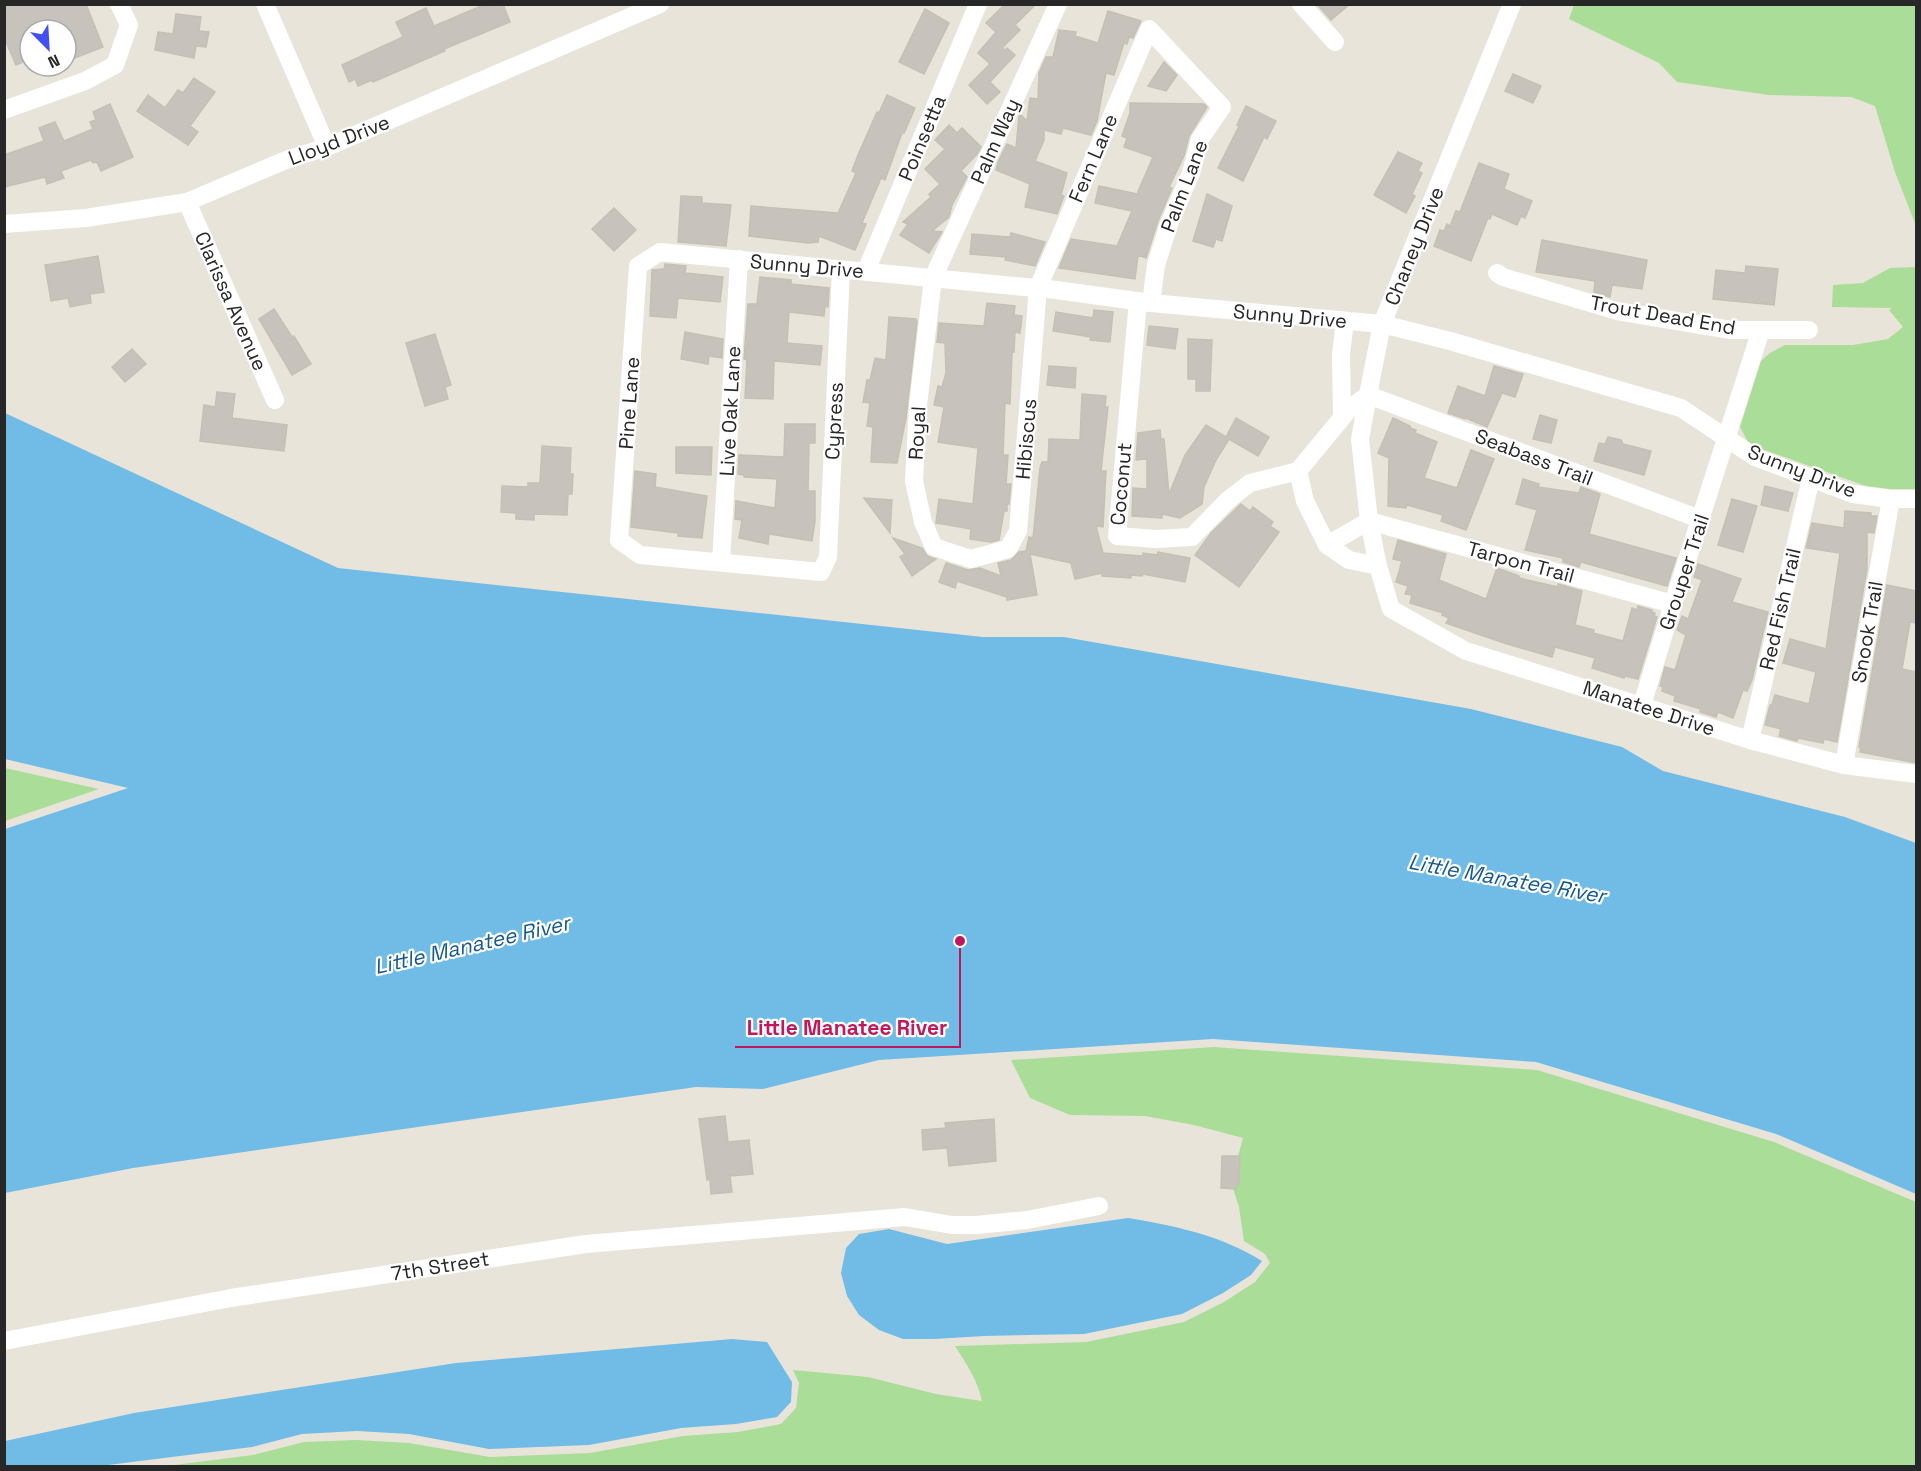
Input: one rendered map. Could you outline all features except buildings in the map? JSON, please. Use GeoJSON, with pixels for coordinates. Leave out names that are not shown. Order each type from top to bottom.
{"type":"FeatureCollection","features":[{"type":"Feature","properties":{"kind":"street"},"geometry":{"type":"LineString","coordinates":[[4,110],[86,81],[115,65],[129,25],[119,4]]}},
{"type":"Feature","properties":{"kind":"street"},"geometry":{"type":"LineString","coordinates":[[265,4],[327,147]]}},
{"type":"Feature","properties":{"kind":"street","name":"Lloyd Drive"},"geometry":{"type":"LineString","coordinates":[[4,224],[86,218],[187,202],[286,160],[327,147],[660,4]]}},
{"type":"Feature","properties":{"kind":"street","name":"Poinsetta"},"geometry":{"type":"LineString","coordinates":[[866,271],[978,4]]}},
{"type":"Feature","properties":{"kind":"street","name":"Palm Way"},"geometry":{"type":"LineString","coordinates":[[933,278],[1058,4]]}},
{"type":"Feature","properties":{"kind":"street"},"geometry":{"type":"LineString","coordinates":[[1301,4],[1335,42]]}},
{"type":"Feature","properties":{"kind":"street","name":"Chaney Drive"},"geometry":{"type":"LineString","coordinates":[[1391,609],[1378,566],[1369,521],[1360,439],[1368,394],[1382,324],[1510,5]]}},
{"type":"Feature","properties":{"kind":"street","name":"Fern Lane"},"geometry":{"type":"LineString","coordinates":[[1038,288],[1149,29]]}},
{"type":"Feature","properties":{"kind":"street","name":"Palm Lane"},"geometry":{"type":"LineString","coordinates":[[1144,302],[1169,224],[1191,173],[1200,139],[1222,107],[1149,29]]}},
{"type":"Feature","properties":{"kind":"street","name":"Clarissa Avenue"},"geometry":{"type":"LineString","coordinates":[[187,202],[275,400]]}},
{"type":"Feature","properties":{"kind":"street","name":"Sunny Drive"},"geometry":{"type":"LineString","coordinates":[[638,266],[660,252],[1382,324],[1460,344],[1681,408],[1755,457],[1853,494],[1891,499],[1917,498]]}},
{"type":"Feature","properties":{"kind":"street","name":"Live Oak Lane"},"geometry":{"type":"LineString","coordinates":[[721,562],[739,259]]}},
{"type":"Feature","properties":{"kind":"street","name":"Pine Lane"},"geometry":{"type":"LineString","coordinates":[[638,266],[619,540],[640,555],[721,562]]}},
{"type":"Feature","properties":{"kind":"street","name":"Cypress"},"geometry":{"type":"LineString","coordinates":[[721,562],[821,572],[828,557],[841,269]]}},
{"type":"Feature","properties":{"kind":"street","name":"Trout Dead End"},"geometry":{"type":"LineString","coordinates":[[1497,273],[1503,277],[1617,311],[1731,330],[1809,330]]}},
{"type":"Feature","properties":{"kind":"street","name":"Royal"},"geometry":{"type":"LineString","coordinates":[[933,278],[918,405],[914,481],[923,522],[934,547],[970,560]]}},
{"type":"Feature","properties":{"kind":"street","name":"Hibiscus"},"geometry":{"type":"LineString","coordinates":[[970,560],[1008,549],[1018,531],[1038,288]]}},
{"type":"Feature","properties":{"kind":"street","name":"Coconut"},"geometry":{"type":"LineString","coordinates":[[1144,302],[1117,536],[1156,539],[1192,537],[1228,500],[1250,483],[1298,471]]}},
{"type":"Feature","properties":{"kind":"street"},"geometry":{"type":"LineString","coordinates":[[1342,417],[1341,354],[1345,321]]}},
{"type":"Feature","properties":{"kind":"street","name":"Trout Dead End"},"geometry":{"type":"LineString","coordinates":[[1727,438],[1761,330]]}},
{"type":"Feature","properties":{"kind":"street"},"geometry":{"type":"LineString","coordinates":[[1368,394],[1342,417],[1298,471],[1305,501],[1327,545],[1348,560],[1378,566]]}},
{"type":"Feature","properties":{"kind":"street","name":"Seabass Trail"},"geometry":{"type":"LineString","coordinates":[[1368,394],[1700,519]]}},
{"type":"Feature","properties":{"kind":"street","name":"Grouper Trail"},"geometry":{"type":"LineString","coordinates":[[1642,705],[1672,603],[1727,438]]}},
{"type":"Feature","properties":{"kind":"street","name":"Red Fish Trail"},"geometry":{"type":"LineString","coordinates":[[1750,740],[1811,478]]}},
{"type":"Feature","properties":{"kind":"street","name":"Snook Trail"},"geometry":{"type":"LineString","coordinates":[[1844,765],[1891,499]]}},
{"type":"Feature","properties":{"kind":"street"},"geometry":{"type":"LineString","coordinates":[[1327,545],[1369,521]]}},
{"type":"Feature","properties":{"kind":"street","name":"Tarpon Trail"},"geometry":{"type":"LineString","coordinates":[[1369,521],[1672,603]]}},
{"type":"Feature","properties":{"kind":"street","name":"Manatee Drive"},"geometry":{"type":"LineString","coordinates":[[1391,609],[1466,651],[1750,740],[1844,765],[1917,774]]}},
{"type":"Feature","properties":{"kind":"street","name":"7th Street"},"geometry":{"type":"LineString","coordinates":[[4,1341],[231,1298],[586,1244],[905,1217],[952,1225],[976,1225],[1027,1220],[1099,1206]]}},
{"type":"Feature","properties":{"kind":"green space"},"geometry":{"type":"Polygon","coordinates":[[[1574,5],[1916,5],[1916,226],[1895,172],[1875,106],[1851,97],[1769,95],[1677,82],[1659,63],[1569,19],[1574,5]]]}},
{"type":"Feature","properties":{"kind":"green space"},"geometry":{"type":"Polygon","coordinates":[[[1916,267],[1916,489],[1866,486],[1756,447],[1748,442],[1740,427],[1761,361],[1770,353],[1785,345],[1853,345],[1888,339],[1903,327],[1889,310],[1892,308],[1832,307],[1833,285],[1863,283],[1890,268],[1916,267]]]}},
{"type":"Feature","properties":{"kind":"green space"},"geometry":{"type":"Polygon","coordinates":[[[5,768],[99,789],[5,821],[5,768]]]}},
{"type":"Feature","properties":{"kind":"green space"},"geometry":{"type":"Polygon","coordinates":[[[1214,1047],[1537,1070],[1774,1142],[1916,1202],[1916,1466],[166,1466],[253,1455],[304,1442],[357,1440],[409,1443],[490,1457],[590,1453],[683,1436],[738,1432],[781,1424],[796,1408],[799,1383],[793,1370],[868,1377],[936,1394],[982,1401],[975,1379],[955,1346],[1086,1342],[1184,1322],[1224,1302],[1255,1282],[1270,1263],[1265,1254],[1244,1241],[1239,1207],[1231,1182],[1243,1138],[1194,1125],[1145,1116],[1070,1115],[1030,1098],[1011,1060],[1214,1047]]]}},
{"type":"Feature","properties":{"kind":"water","name":"Little Manatee River"},"geometry":{"type":"Polygon","coordinates":[[[5,413],[338,568],[983,637],[1064,637],[1471,709],[1622,747],[1663,771],[1845,817],[1916,843],[1916,1194],[1776,1134],[1536,1062],[1213,1039],[879,1060],[763,1089],[696,1087],[133,1168],[5,1193],[5,829],[128,788],[5,759],[5,413]]]}},
{"type":"Feature","properties":{"kind":"water"},"geometry":{"type":"Polygon","coordinates":[[[1128,1218],[1163,1224],[1214,1238],[1262,1261],[1251,1275],[1223,1293],[1182,1314],[1084,1334],[934,1339],[903,1339],[879,1330],[859,1315],[847,1296],[841,1273],[846,1248],[859,1234],[889,1229],[947,1244],[1128,1218]]]}},
{"type":"Feature","properties":{"kind":"water"},"geometry":{"type":"Polygon","coordinates":[[[732,1339],[767,1342],[792,1382],[791,1402],[777,1417],[736,1424],[681,1428],[589,1445],[489,1449],[409,1434],[357,1431],[302,1434],[252,1447],[100,1466],[5,1466],[5,1441],[134,1413],[456,1363],[732,1339]]]}},
{"type":"Feature","properties":{"kind":"place","name":"Little Manatee River"},"geometry":{"type":"Point","coordinates":[960,941]}}]}
